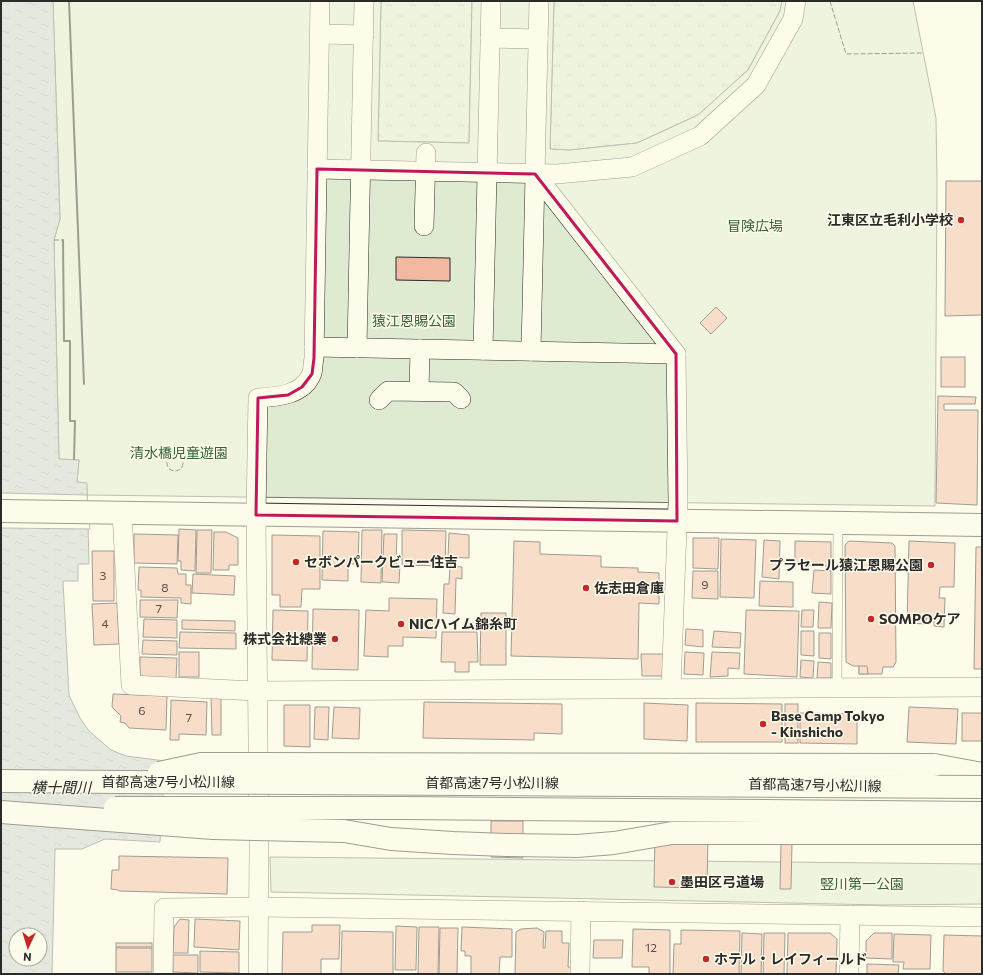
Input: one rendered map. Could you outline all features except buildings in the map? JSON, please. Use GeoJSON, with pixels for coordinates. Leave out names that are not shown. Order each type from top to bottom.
{"type":"FeatureCollection","features":[{"type":"Feature","properties":{"kind":"main road"},"geometry":{"type":"LineString","coordinates":[[1,511],[982,525]]}},
{"type":"Feature","properties":{"kind":"main road"},"geometry":{"type":"LineString","coordinates":[[120,782],[201,764],[982,766]]}},
{"type":"Feature","properties":{"kind":"main road"},"geometry":{"type":"LineString","coordinates":[[934,765],[982,774]]}},
{"type":"Feature","properties":{"kind":"main road","name":"首都高速7号小松川線"},"geometry":{"type":"LineString","coordinates":[[1,781],[982,787]]}},
{"type":"Feature","properties":{"kind":"main road","name":"首都高速7号小松川線"},"geometry":{"type":"LineString","coordinates":[[1,809],[397,808],[982,813]]}},
{"type":"Feature","properties":{"kind":"main road"},"geometry":{"type":"LineString","coordinates":[[1,812],[213,828],[344,831],[391,839],[491,844],[577,846],[606,844],[672,833],[982,833]]}},
{"type":"Feature","properties":{"kind":"street"},"geometry":{"type":"LineString","coordinates":[[258,974],[256,515],[258,398],[288,395],[302,387],[312,374],[314,347],[320,1]]}},
{"type":"Feature","properties":{"kind":"street"},"geometry":{"type":"LineString","coordinates":[[357,348],[364,1]]}},
{"type":"Feature","properties":{"kind":"street"},"geometry":{"type":"LineString","coordinates":[[483,350],[491,1]]}},
{"type":"Feature","properties":{"kind":"street"},"geometry":{"type":"LineString","coordinates":[[531,351],[539,1]]}},
{"type":"Feature","properties":{"kind":"street"},"geometry":{"type":"LineString","coordinates":[[317,169],[557,174],[632,167],[700,136],[756,85],[792,19],[796,1]]}},
{"type":"Feature","properties":{"kind":"street"},"geometry":{"type":"LineString","coordinates":[[320,34],[364,35]]}},
{"type":"Feature","properties":{"kind":"street"},"geometry":{"type":"LineString","coordinates":[[490,38],[538,39]]}},
{"type":"Feature","properties":{"kind":"street"},"geometry":{"type":"LineString","coordinates":[[424,226],[426,153]]}},
{"type":"Feature","properties":{"kind":"street"},"geometry":{"type":"LineString","coordinates":[[535,174],[676,354],[677,521],[671,689]]}},
{"type":"Feature","properties":{"kind":"street"},"geometry":{"type":"LineString","coordinates":[[314,347],[676,354]]}},
{"type":"Feature","properties":{"kind":"street"},"geometry":{"type":"LineString","coordinates":[[419,391],[420,349]]}},
{"type":"Feature","properties":{"kind":"street"},"geometry":{"type":"LineString","coordinates":[[379,400],[388,391],[454,392],[461,399]]}},
{"type":"Feature","properties":{"kind":"street"},"geometry":{"type":"LineString","coordinates":[[122,512],[131,685],[257,691],[982,687]]}},
{"type":"Feature","properties":{"kind":"street"},"geometry":{"type":"LineString","coordinates":[[163,974],[164,908],[258,907],[982,917]]}},
{"type":"Feature","properties":{"kind":"street"},"geometry":{"type":"LineString","coordinates":[[580,974],[581,911]]}},
{"type":"Feature","properties":{"kind":"street"},"geometry":{"type":"LineString","coordinates":[[849,974],[850,915]]}},
{"type":"Feature","properties":{"kind":"lane"},"geometry":{"type":"LineString","coordinates":[[837,688],[838,523]]}},
{"type":"Feature","properties":{"kind":"highlighted area"},"geometry":{"type":"Polygon","coordinates":[[[317,169],[535,174],[676,354],[677,521],[256,515],[258,398],[288,395],[302,387],[312,374],[314,358],[317,169]]]}},
{"type":"Feature","properties":{"kind":"green space","name":"猿江恩賜公園"},"geometry":{"type":"Polygon","coordinates":[[[53,1],[381,1],[378,141],[469,143],[472,1],[554,1],[550,149],[570,150],[637,143],[698,115],[748,70],[780,11],[782,1],[913,1],[936,118],[935,506],[87,495],[86,483],[77,482],[79,460],[59,459],[54,240],[60,219],[53,1]]]}},
{"type":"Feature","properties":{"kind":"green space"},"geometry":{"type":"Polygon","coordinates":[[[381,1],[472,1],[469,143],[378,141],[381,1]]]}},
{"type":"Feature","properties":{"kind":"green space"},"geometry":{"type":"Polygon","coordinates":[[[554,1],[782,1],[780,11],[748,70],[698,115],[637,143],[570,150],[550,149],[554,1]]]}},
{"type":"Feature","properties":{"kind":"green space","name":"竪川第一公園"},"geometry":{"type":"Polygon","coordinates":[[[270,857],[982,864],[982,904],[883,905],[271,892],[270,857]]]}},
{"type":"Feature","properties":{"kind":"water","name":"横十間川"},"geometry":{"type":"Polygon","coordinates":[[[1,1],[53,1],[60,219],[54,240],[59,459],[79,460],[77,482],[87,483],[89,564],[78,564],[78,581],[63,581],[69,695],[80,718],[89,731],[111,750],[126,756],[165,761],[160,842],[105,839],[82,849],[55,849],[52,974],[1,974],[1,1]]]}},
{"type":"Feature","properties":{"kind":"pier"},"geometry":{"type":"Polygon","coordinates":[[[1,493],[87,495],[90,529],[1,528],[1,493]]]}},
{"type":"Feature","properties":{"kind":"fence"},"geometry":{"type":"LineString","coordinates":[[830,1],[846,54],[923,53]]}},
{"type":"Feature","properties":{"kind":"fence"},"geometry":{"type":"LineString","coordinates":[[54,240],[63,240]]}},
{"type":"Feature","properties":{"kind":"fence"},"geometry":{"type":"LineString","coordinates":[[172,455],[178,455],[183,460],[183,463],[181,469],[178,471],[172,471],[167,466],[167,460],[172,455]]}},
{"type":"Feature","properties":{"kind":"wall"},"geometry":{"type":"LineString","coordinates":[[69,1],[84,384]]}},
{"type":"Feature","properties":{"kind":"wall"},"geometry":{"type":"LineString","coordinates":[[63,240],[64,341],[70,341],[70,421],[75,421],[74,459]]}},
{"type":"Feature","properties":{"kind":"place","name":"江東区立毛利小学校"},"geometry":{"type":"Point","coordinates":[961,220]}},
{"type":"Feature","properties":{"kind":"place","name":"セボンパークビュー住吉"},"geometry":{"type":"Point","coordinates":[296,562]}},
{"type":"Feature","properties":{"kind":"place","name":"プラセール猿江恩賜公園"},"geometry":{"type":"Point","coordinates":[931,565]}},
{"type":"Feature","properties":{"kind":"place","name":"佐志田倉庫"},"geometry":{"type":"Point","coordinates":[586,588]}},
{"type":"Feature","properties":{"kind":"place","name":"SOMPOケア"},"geometry":{"type":"Point","coordinates":[871,619]}},
{"type":"Feature","properties":{"kind":"place","name":"NICハイム錦糸町"},"geometry":{"type":"Point","coordinates":[401,624]}},
{"type":"Feature","properties":{"kind":"place","name":"株式会社總業"},"geometry":{"type":"Point","coordinates":[335,639]}},
{"type":"Feature","properties":{"kind":"place","name":"Base Camp Tokyo - Kinshicho"},"geometry":{"type":"Point","coordinates":[763,724]}},
{"type":"Feature","properties":{"kind":"place","name":"墨田区弓道場"},"geometry":{"type":"Point","coordinates":[672,882]}},
{"type":"Feature","properties":{"kind":"place","name":"ホテル・レイフィールド"},"geometry":{"type":"Point","coordinates":[706,959]}},
{"type":"Feature","properties":{"kind":"park label","name":"冒険広場"},"geometry":{"type":"Point","coordinates":[755,226]}},
{"type":"Feature","properties":{"kind":"park label","name":"清水橋児童遊園"},"geometry":{"type":"Point","coordinates":[179,453]}}]}
